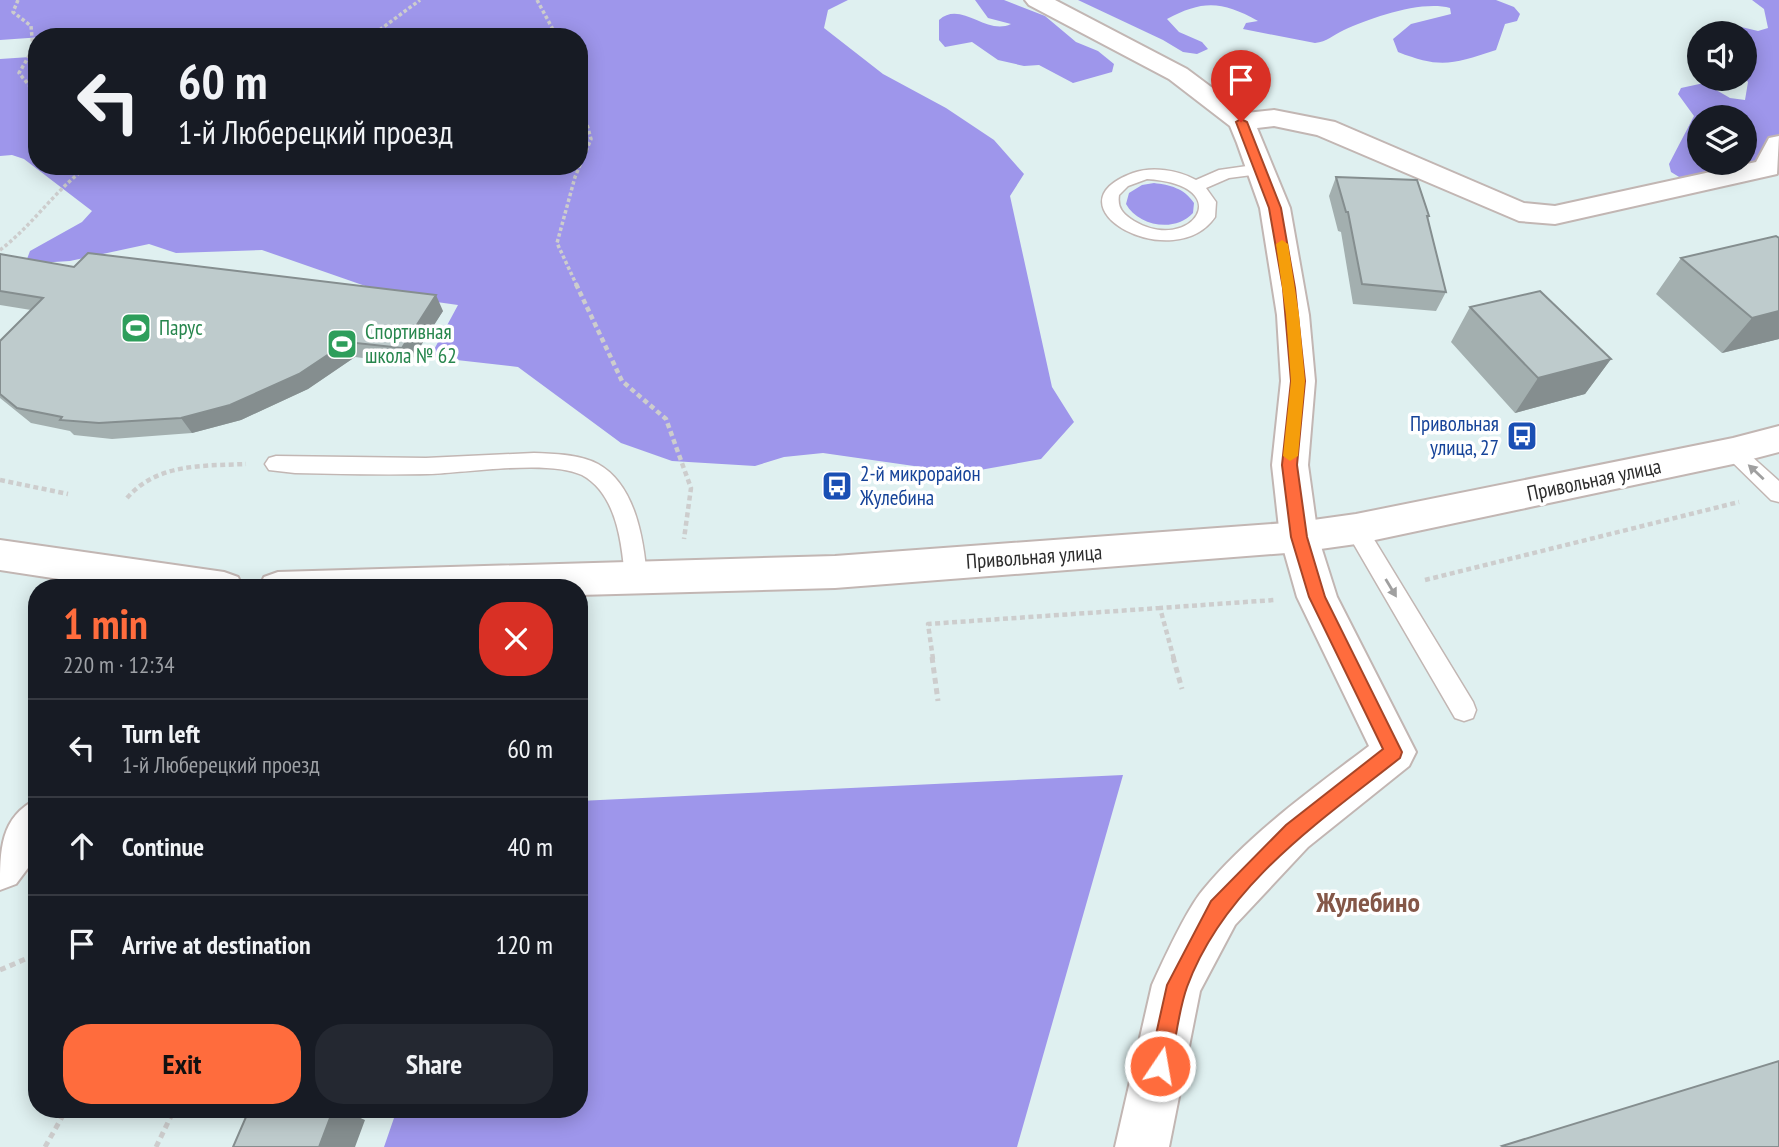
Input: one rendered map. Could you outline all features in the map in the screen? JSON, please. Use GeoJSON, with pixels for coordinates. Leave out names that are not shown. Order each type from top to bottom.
{"type":"FeatureCollection","features":[{"type":"Feature","properties":{"kind":"street"},"geometry":{"type":"LineString","coordinates":[[1037,0],[1178,74],[1241,122],[1275,208],[1293,315],[1298,381],[1290,465],[1299,537],[1317,597],[1356,681],[1394,752],[1293,832],[1218,908],[1177,985],[1142,1147]]}},
{"type":"Feature","properties":{"kind":"street"},"geometry":{"type":"LineString","coordinates":[[1241,122],[1275,118],[1325,128],[1519,212],[1555,215],[1766,167],[1779,144]]}},
{"type":"Feature","properties":{"kind":"street","name":"Привольная улица"},"geometry":{"type":"LineString","coordinates":[[588,580],[848,571],[1299,537],[1356,529],[1733,451],[1779,439]]}},
{"type":"Feature","properties":{"kind":"street"},"geometry":{"type":"LineString","coordinates":[[0,555],[163,579]]}},
{"type":"Feature","properties":{"kind":"street"},"geometry":{"type":"LineString","coordinates":[[0,868],[28,832]]}},
{"type":"Feature","properties":{"kind":"lane"},"geometry":{"type":"LineString","coordinates":[[1195,187],[1205,196],[1210,206],[1207,220],[1196,229],[1181,234],[1146,233],[1129,227],[1111,212],[1108,204],[1112,188],[1125,179],[1145,174],[1168,176],[1195,187],[1226,174],[1261,169]]}},
{"type":"Feature","properties":{"kind":"lane"},"geometry":{"type":"LineString","coordinates":[[1733,451],[1778,493]]}},
{"type":"Feature","properties":{"kind":"lane"},"geometry":{"type":"LineString","coordinates":[[277,464],[427,466],[537,462],[566,463],[590,470],[611,490],[625,519],[635,554],[636,579]]}},
{"type":"Feature","properties":{"kind":"lane"},"geometry":{"type":"LineString","coordinates":[[1356,529],[1464,710]]}},
{"type":"Feature","properties":{"kind":"path"},"geometry":{"type":"LineString","coordinates":[[18,0],[13,12],[31,28]]}},
{"type":"Feature","properties":{"kind":"path"},"geometry":{"type":"LineString","coordinates":[[382,28],[420,0]]}},
{"type":"Feature","properties":{"kind":"path"},"geometry":{"type":"LineString","coordinates":[[537,0],[552,28]]}},
{"type":"Feature","properties":{"kind":"path"},"geometry":{"type":"LineString","coordinates":[[28,58],[19,73],[28,84]]}},
{"type":"Feature","properties":{"kind":"path"},"geometry":{"type":"LineString","coordinates":[[588,128],[591,139],[588,146]]}},
{"type":"Feature","properties":{"kind":"path"},"geometry":{"type":"LineString","coordinates":[[0,250],[17,239],[74,175]]}},
{"type":"Feature","properties":{"kind":"path"},"geometry":{"type":"LineString","coordinates":[[576,175],[557,243],[622,381],[666,419],[691,488],[679,578]]}},
{"type":"Feature","properties":{"kind":"path"},"geometry":{"type":"LineString","coordinates":[[127,498],[134,486],[148,477],[166,472],[277,464]]}},
{"type":"Feature","properties":{"kind":"path"},"geometry":{"type":"LineString","coordinates":[[0,480],[68,494]]}},
{"type":"Feature","properties":{"kind":"path"},"geometry":{"type":"LineString","coordinates":[[1391,589],[1778,493]]}},
{"type":"Feature","properties":{"kind":"path"},"geometry":{"type":"LineString","coordinates":[[938,701],[928,624],[1317,597]]}},
{"type":"Feature","properties":{"kind":"path"},"geometry":{"type":"LineString","coordinates":[[1160,608],[1182,690]]}},
{"type":"Feature","properties":{"kind":"path"},"geometry":{"type":"LineString","coordinates":[[0,970],[28,958]]}},
{"type":"Feature","properties":{"kind":"path"},"geometry":{"type":"LineString","coordinates":[[45,1147],[61,1118]]}},
{"type":"Feature","properties":{"kind":"path"},"geometry":{"type":"LineString","coordinates":[[156,1147],[170,1118]]}},
{"type":"Feature","properties":{"kind":"shaded area"},"geometry":{"type":"Polygon","coordinates":[[[0,0],[848,0],[828,10],[824,28],[883,74],[946,108],[994,140],[1024,174],[1010,196],[1052,387],[1074,422],[1041,459],[963,473],[823,453],[784,457],[755,466],[672,461],[621,443],[518,367],[430,357],[458,305],[394,296],[262,250],[176,253],[149,244],[70,261],[38,263],[27,259],[30,251],[82,222],[92,211],[45,175],[588,175],[588,28],[28,28],[28,38],[0,40],[0,0]]]}},
{"type":"Feature","properties":{"kind":"shaded area"},"geometry":{"type":"Polygon","coordinates":[[[975,0],[1004,0],[1045,16],[1076,42],[1098,51],[1114,64],[1112,72],[1073,83],[1039,65],[1024,66],[998,60],[972,42],[945,47],[939,40],[939,20],[947,15],[965,16],[992,26],[1011,24],[988,18],[975,0]]]}},
{"type":"Feature","properties":{"kind":"shaded area"},"geometry":{"type":"Polygon","coordinates":[[[1078,0],[1496,0],[1514,7],[1520,14],[1517,21],[1505,24],[1496,50],[1469,59],[1437,63],[1398,52],[1393,39],[1411,24],[1451,14],[1450,8],[1411,8],[1355,25],[1327,40],[1315,43],[1243,29],[1246,23],[1258,21],[1234,10],[1212,5],[1191,8],[1167,19],[1179,32],[1202,42],[1208,49],[1197,54],[1183,52],[1078,0]]]}},
{"type":"Feature","properties":{"kind":"shaded area"},"geometry":{"type":"Polygon","coordinates":[[[1752,0],[1779,0],[1779,159],[1757,165],[1757,105],[1687,106],[1678,94],[1681,88],[1687,87],[1687,91],[1718,91],[1730,98],[1745,100],[1746,91],[1757,91],[1757,31],[1768,28],[1764,9],[1752,0]]]}},
{"type":"Feature","properties":{"kind":"shaded area"},"geometry":{"type":"Polygon","coordinates":[[[28,57],[28,162],[12,155],[0,156],[0,59],[28,57]]]}},
{"type":"Feature","properties":{"kind":"shaded area"},"geometry":{"type":"Polygon","coordinates":[[[1687,129],[1687,175],[1719,175],[1700,180],[1684,180],[1671,172],[1669,164],[1687,129]]]}},
{"type":"Feature","properties":{"kind":"shaded area"},"geometry":{"type":"Polygon","coordinates":[[[1154,183],[1171,186],[1186,194],[1194,203],[1193,213],[1177,223],[1167,225],[1139,218],[1126,204],[1129,193],[1142,185],[1154,183]]]}},
{"type":"Feature","properties":{"kind":"shaded area"},"geometry":{"type":"Polygon","coordinates":[[[1123,775],[1017,1147],[384,1147],[394,1118],[588,1118],[588,801],[1123,775]]]}},
{"type":"Feature","properties":{"kind":"building"},"geometry":{"type":"Polygon","coordinates":[[[1336,177],[1417,180],[1429,216],[1446,292],[1362,284],[1348,212],[1336,177]]]}},
{"type":"Feature","properties":{"kind":"building"},"geometry":{"type":"Polygon","coordinates":[[[1776,236],[1779,238],[1779,311],[1752,318],[1681,258],[1776,236]]]}},
{"type":"Feature","properties":{"kind":"building"},"geometry":{"type":"Polygon","coordinates":[[[88,253],[436,295],[402,348],[347,342],[299,374],[230,405],[181,418],[99,423],[60,420],[62,417],[17,408],[0,394],[0,341],[43,298],[0,291],[0,254],[74,267],[88,253]]]}},
{"type":"Feature","properties":{"kind":"building"},"geometry":{"type":"Polygon","coordinates":[[[1540,291],[1611,359],[1538,378],[1470,307],[1540,291]]]}},
{"type":"Feature","properties":{"kind":"building"},"geometry":{"type":"Polygon","coordinates":[[[1779,1061],[1779,1147],[1502,1146],[1779,1061]]]}},
{"type":"Feature","properties":{"kind":"building"},"geometry":{"type":"Polygon","coordinates":[[[246,1118],[330,1118],[319,1147],[233,1147],[246,1118]]]}},
{"type":"Feature","properties":{"kind":"slow traffic"},"geometry":{"type":"LineString","coordinates":[[1282,244],[1293,315],[1298,381],[1290,456]]}},
{"type":"Feature","properties":{"kind":"place","name":"Парус"},"geometry":{"type":"Point","coordinates":[136,328]}},
{"type":"Feature","properties":{"kind":"place","name":"Спортивная школа № 62"},"geometry":{"type":"Point","coordinates":[342,344]}},
{"type":"Feature","properties":{"kind":"place","name":"Привольная улица, 27"},"geometry":{"type":"Point","coordinates":[1522,436]}},
{"type":"Feature","properties":{"kind":"place","name":"2-й микрорайон Жулебина"},"geometry":{"type":"Point","coordinates":[837,486]}},
{"type":"Feature","properties":{"kind":"district","name":"Жулебино"},"geometry":{"type":"Point","coordinates":[1368,902]}},
{"type":"Feature","properties":{"kind":"route"},"geometry":{"type":"LineString","coordinates":[[1160,1066],[1177,985],[1218,908],[1293,832],[1394,752],[1356,681],[1317,597],[1299,537],[1290,465],[1298,381],[1293,315],[1275,208],[1241,122]]}}]}
